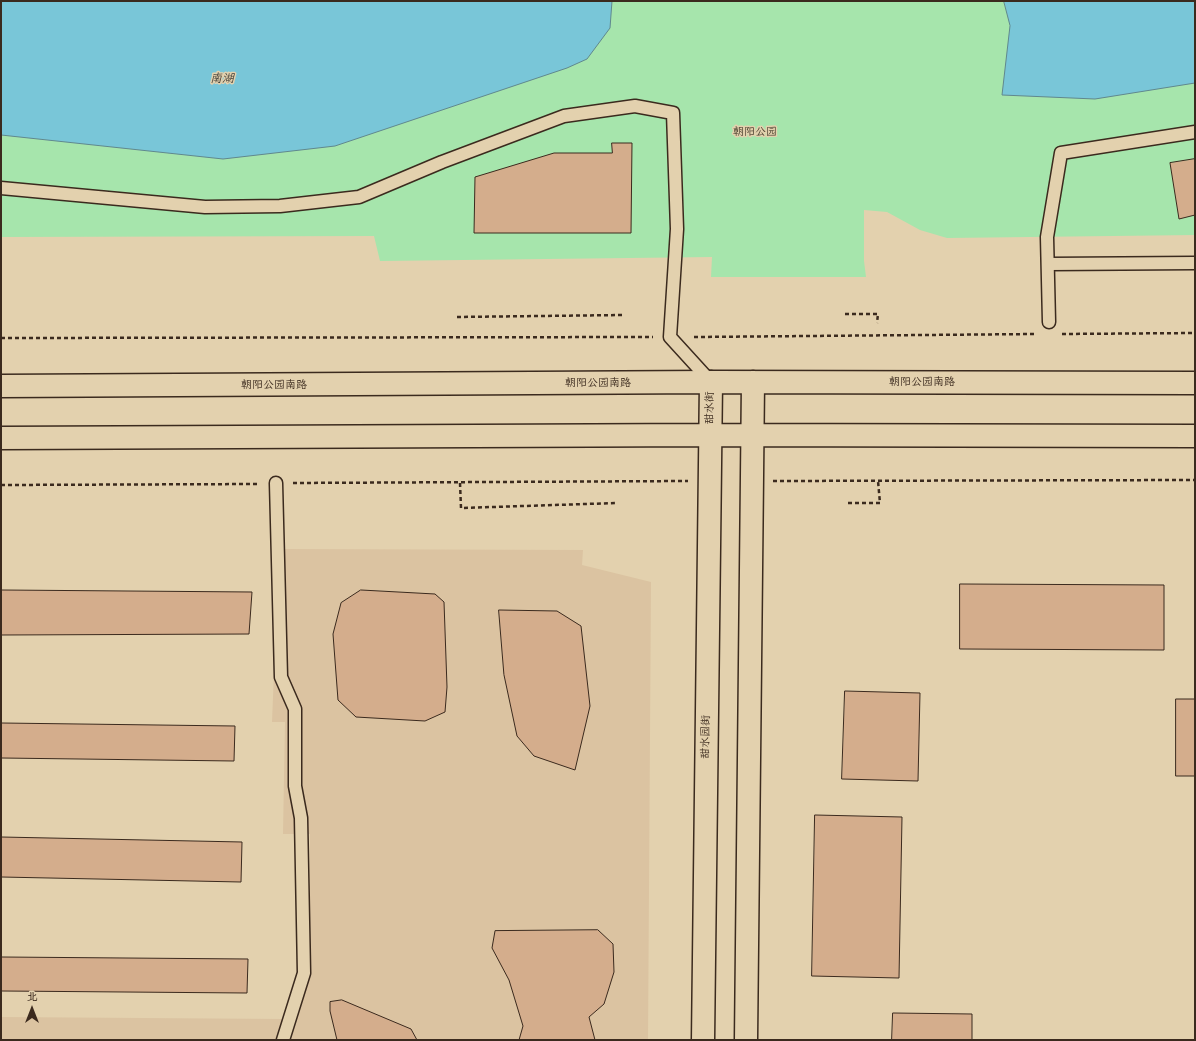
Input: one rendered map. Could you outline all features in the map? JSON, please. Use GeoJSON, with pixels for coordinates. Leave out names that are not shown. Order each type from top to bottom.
{"type":"FeatureCollection","features":[{"type":"Feature","properties":{"kind":"main road","name":"朝阳公园南路"},"geometry":{"type":"LineString","coordinates":[[1,386],[711,382],[1195,383]]}},
{"type":"Feature","properties":{"kind":"main road","name":"甜水街"},"geometry":{"type":"LineString","coordinates":[[710,435],[711,382]]}},
{"type":"Feature","properties":{"kind":"main road"},"geometry":{"type":"LineString","coordinates":[[746,1040],[753,382]]}},
{"type":"Feature","properties":{"kind":"main road"},"geometry":{"type":"LineString","coordinates":[[1,438],[710,435],[1195,436]]}},
{"type":"Feature","properties":{"kind":"main road","name":"甜水园街"},"geometry":{"type":"LineString","coordinates":[[703,1040],[710,435]]}},
{"type":"Feature","properties":{"kind":"lane"},"geometry":{"type":"LineString","coordinates":[[1,188],[204,207],[280,206],[359,197],[442,162],[564,116],[635,106],[673,113],[677,229],[670,337],[711,382]]}},
{"type":"Feature","properties":{"kind":"lane"},"geometry":{"type":"LineString","coordinates":[[1049,322],[1047,237],[1061,153],[1195,132]]}},
{"type":"Feature","properties":{"kind":"lane"},"geometry":{"type":"LineString","coordinates":[[1048,264],[1195,263]]}},
{"type":"Feature","properties":{"kind":"lane"},"geometry":{"type":"LineString","coordinates":[[276,483],[281,677],[295,709],[295,786],[301,818],[304,966],[304,973],[283,1040]]}},
{"type":"Feature","properties":{"kind":"path"},"geometry":{"type":"LineString","coordinates":[[845,314],[878,314],[877,323]]}},
{"type":"Feature","properties":{"kind":"path"},"geometry":{"type":"LineString","coordinates":[[457,317],[625,315]]}},
{"type":"Feature","properties":{"kind":"path"},"geometry":{"type":"LineString","coordinates":[[1059,334],[1195,333]]}},
{"type":"Feature","properties":{"kind":"path"},"geometry":{"type":"LineString","coordinates":[[1,338],[670,337],[1043,334]]}},
{"type":"Feature","properties":{"kind":"path"},"geometry":{"type":"LineString","coordinates":[[752,481],[1195,480]]}},
{"type":"Feature","properties":{"kind":"path"},"geometry":{"type":"LineString","coordinates":[[1,485],[709,481]]}},
{"type":"Feature","properties":{"kind":"path"},"geometry":{"type":"LineString","coordinates":[[848,502],[880,502],[878,481]]}},
{"type":"Feature","properties":{"kind":"path"},"geometry":{"type":"LineString","coordinates":[[460,483],[461,508],[617,502]]}},
{"type":"Feature","properties":{"kind":"shaded area"},"geometry":{"type":"Polygon","coordinates":[[[279,549],[583,550],[582,565],[651,582],[648,1040],[1,1040],[1,1017],[283,1019],[297,1004],[296,958],[310,957],[310,834],[283,834],[285,722],[272,722],[279,549]]]}},
{"type":"Feature","properties":{"kind":"green space","name":"朝阳公园"},"geometry":{"type":"Polygon","coordinates":[[[1,1],[1195,1],[1195,235],[947,238],[920,230],[887,212],[864,210],[864,261],[866,277],[711,277],[712,257],[380,261],[374,236],[1,237],[1,1]]]}},
{"type":"Feature","properties":{"kind":"water","name":"南湖"},"geometry":{"type":"Polygon","coordinates":[[[1,1],[612,1],[610,28],[587,59],[567,68],[335,146],[223,159],[1,135],[1,1]]]}},
{"type":"Feature","properties":{"kind":"water"},"geometry":{"type":"Polygon","coordinates":[[[1004,1],[1195,1],[1195,83],[1095,99],[1002,95],[1010,26],[1004,1]]]}},
{"type":"Feature","properties":{"kind":"building"},"geometry":{"type":"Polygon","coordinates":[[[612,143],[632,143],[631,233],[474,233],[475,177],[554,153],[612,153],[612,143]]]}},
{"type":"Feature","properties":{"kind":"building"},"geometry":{"type":"Polygon","coordinates":[[[1195,159],[1195,215],[1179,219],[1170,163],[1195,159]]]}},
{"type":"Feature","properties":{"kind":"building"},"geometry":{"type":"Polygon","coordinates":[[[960,584],[1164,585],[1164,650],[960,649],[960,584]]]}},
{"type":"Feature","properties":{"kind":"building"},"geometry":{"type":"Polygon","coordinates":[[[1,590],[252,592],[249,634],[1,635],[1,590]]]}},
{"type":"Feature","properties":{"kind":"building"},"geometry":{"type":"Polygon","coordinates":[[[361,590],[435,594],[444,602],[447,687],[445,712],[425,721],[356,717],[338,700],[333,634],[341,603],[361,590]]]}},
{"type":"Feature","properties":{"kind":"building"},"geometry":{"type":"Polygon","coordinates":[[[499,610],[557,611],[581,626],[590,706],[575,770],[534,756],[517,736],[504,675],[499,610]]]}},
{"type":"Feature","properties":{"kind":"building"},"geometry":{"type":"Polygon","coordinates":[[[845,691],[920,693],[918,781],[842,779],[845,691]]]}},
{"type":"Feature","properties":{"kind":"building"},"geometry":{"type":"Polygon","coordinates":[[[1176,699],[1195,699],[1195,776],[1176,776],[1176,699]]]}},
{"type":"Feature","properties":{"kind":"building"},"geometry":{"type":"Polygon","coordinates":[[[1,723],[235,726],[234,761],[1,758],[1,723]]]}},
{"type":"Feature","properties":{"kind":"building"},"geometry":{"type":"Polygon","coordinates":[[[815,815],[902,817],[899,978],[812,976],[815,815]]]}},
{"type":"Feature","properties":{"kind":"building"},"geometry":{"type":"Polygon","coordinates":[[[1,837],[242,842],[241,882],[1,877],[1,837]]]}},
{"type":"Feature","properties":{"kind":"building"},"geometry":{"type":"Polygon","coordinates":[[[598,930],[613,944],[614,972],[604,1004],[589,1017],[595,1040],[519,1040],[523,1026],[509,980],[492,948],[495,931],[598,930]]]}},
{"type":"Feature","properties":{"kind":"building"},"geometry":{"type":"Polygon","coordinates":[[[1,957],[248,959],[247,993],[1,991],[1,957]]]}},
{"type":"Feature","properties":{"kind":"building"},"geometry":{"type":"Polygon","coordinates":[[[342,1000],[411,1029],[417,1040],[337,1040],[330,1011],[330,1002],[342,1000]]]}},
{"type":"Feature","properties":{"kind":"building"},"geometry":{"type":"Polygon","coordinates":[[[893,1013],[972,1014],[972,1040],[892,1040],[893,1013]]]}}]}
